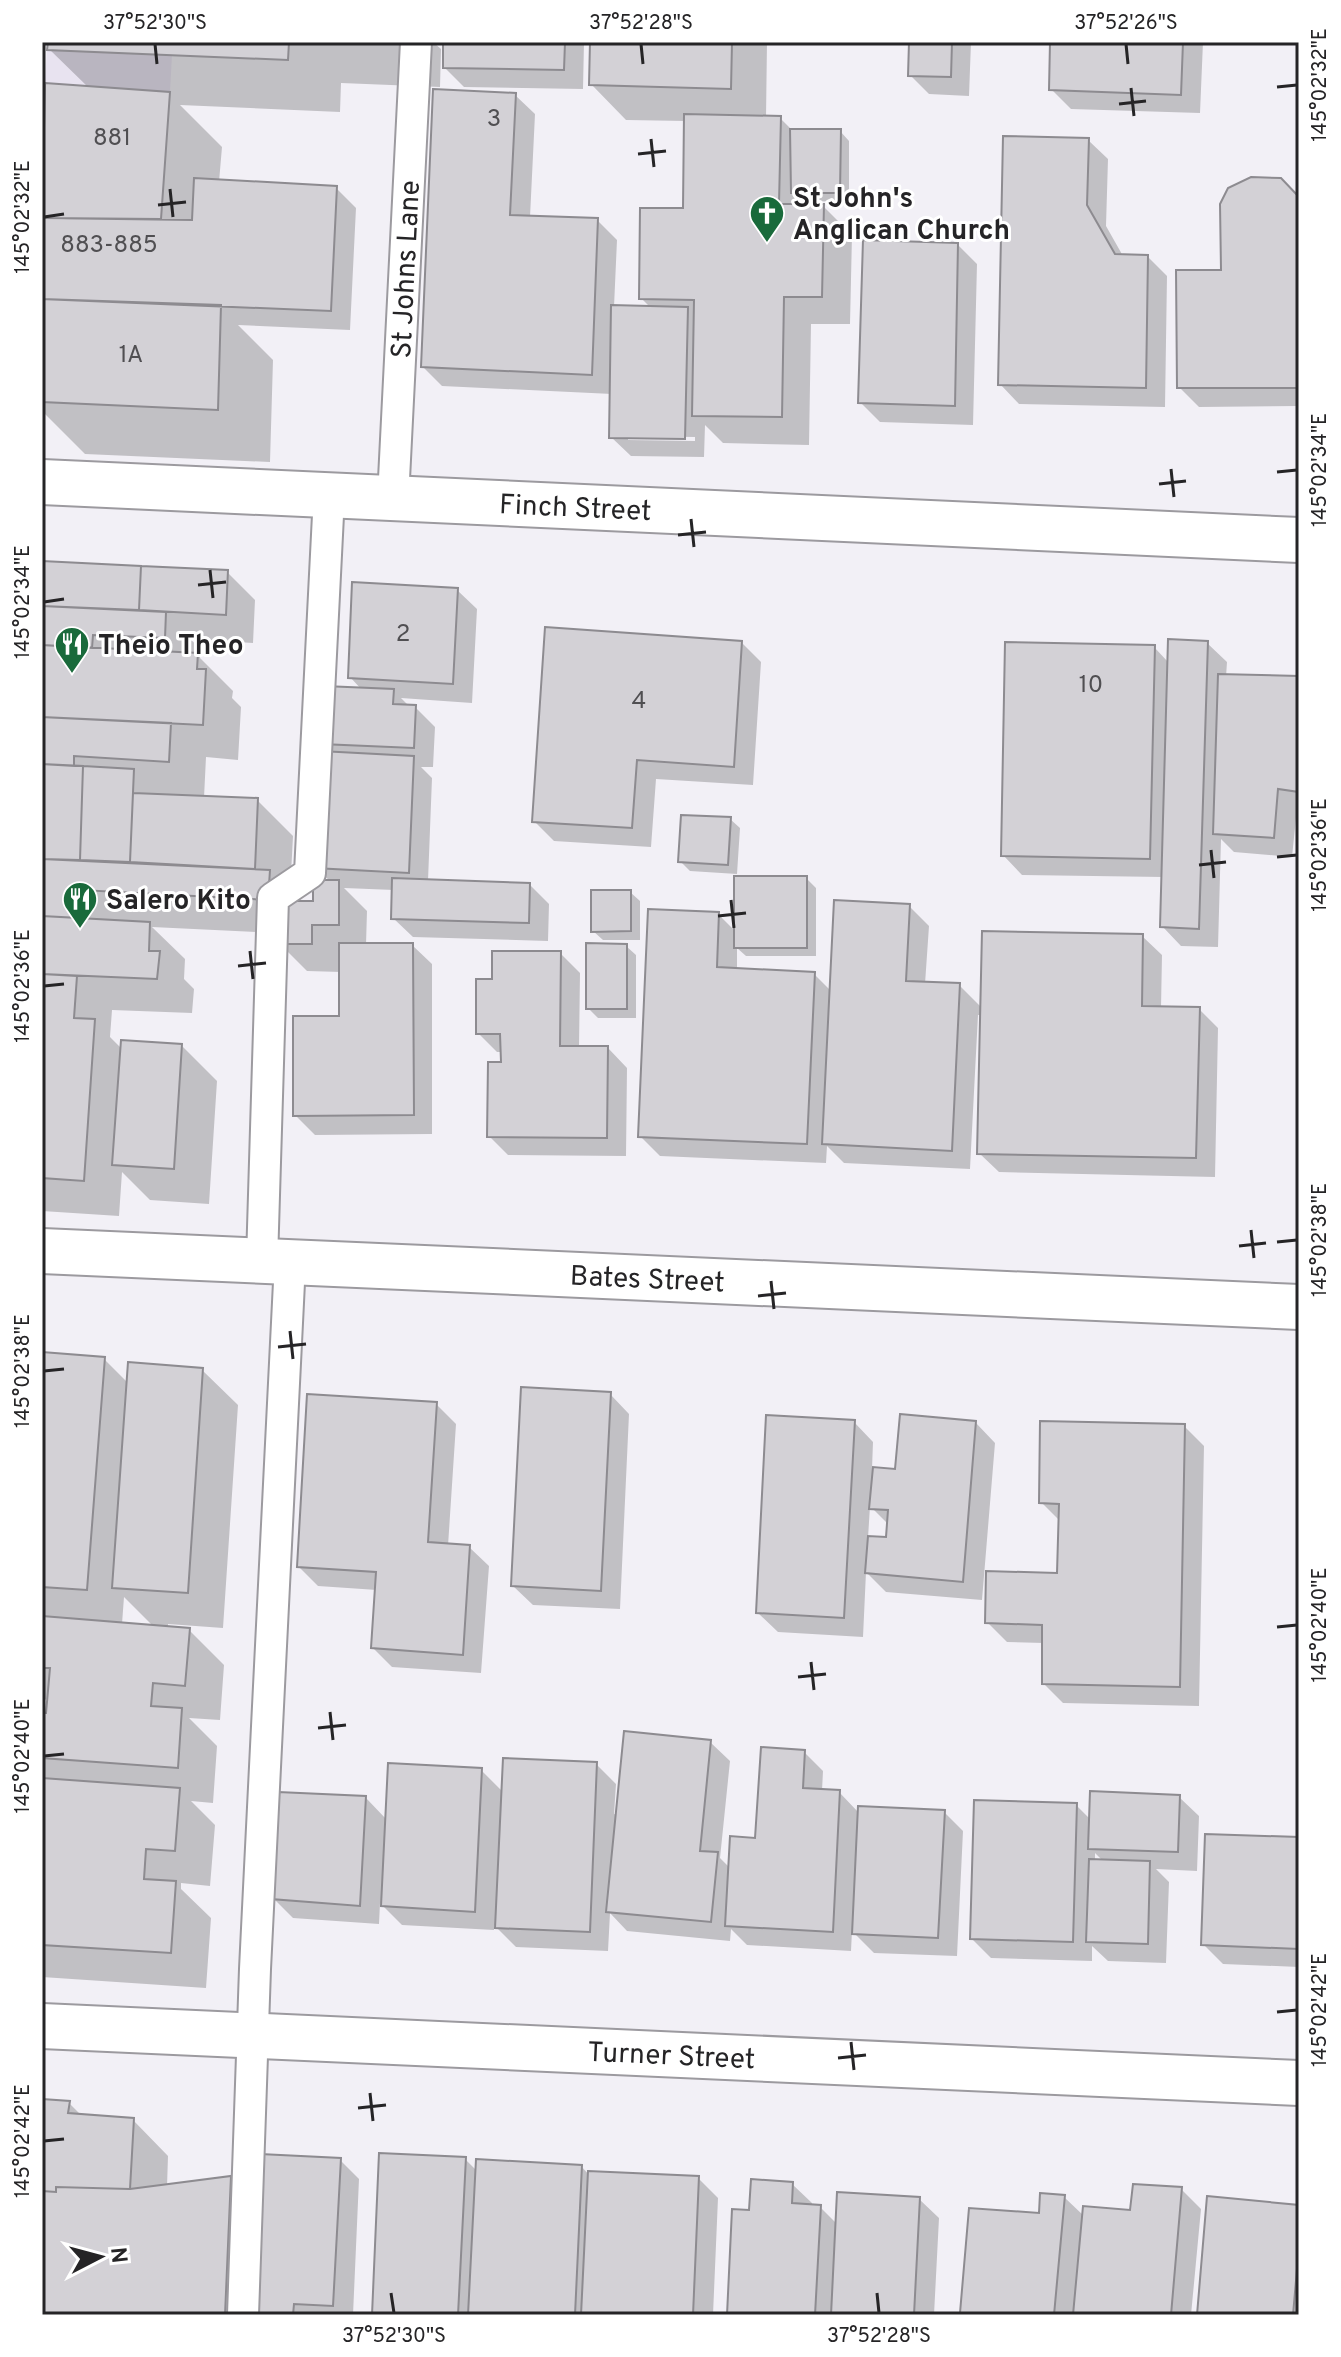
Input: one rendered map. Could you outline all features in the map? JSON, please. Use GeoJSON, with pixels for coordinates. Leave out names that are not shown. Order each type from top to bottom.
{"type":"FeatureCollection","features":[{"type":"Feature","properties":{"kind":"street","name":"Finch Street"},"geometry":{"type":"LineString","coordinates":[[42,482],[1299,540]]}},
{"type":"Feature","properties":{"kind":"street","name":"Bates Street"},"geometry":{"type":"LineString","coordinates":[[42,1251],[1299,1307]]}},
{"type":"Feature","properties":{"kind":"street","name":"Turner Street"},"geometry":{"type":"LineString","coordinates":[[42,2026],[1299,2083]]}},
{"type":"Feature","properties":{"kind":"lane","name":"St Johns Lane"},"geometry":{"type":"LineString","coordinates":[[393,499],[416,42]]}},
{"type":"Feature","properties":{"kind":"lane"},"geometry":{"type":"LineString","coordinates":[[243,2315],[276,1261],[273,898],[310,873],[329,495]]}},
{"type":"Feature","properties":{"kind":"shaded area"},"geometry":{"type":"Polygon","coordinates":[[[47,50],[172,55],[170,92],[45,83],[47,50]]]}},
{"type":"Feature","properties":{"kind":"building"},"geometry":{"type":"Polygon","coordinates":[[[48,42],[289,42],[288,60],[47,50],[48,42]]]}},
{"type":"Feature","properties":{"kind":"building"},"geometry":{"type":"Polygon","coordinates":[[[443,42],[565,42],[564,70],[443,68],[443,42]]]}},
{"type":"Feature","properties":{"kind":"building"},"geometry":{"type":"Polygon","coordinates":[[[590,42],[732,42],[731,89],[589,85],[590,42]]]}},
{"type":"Feature","properties":{"kind":"building"},"geometry":{"type":"Polygon","coordinates":[[[909,42],[952,42],[951,77],[908,76],[909,42]]]}},
{"type":"Feature","properties":{"kind":"building"},"geometry":{"type":"Polygon","coordinates":[[[1050,42],[1183,42],[1181,95],[1049,90],[1050,42]]]}},
{"type":"Feature","properties":{"kind":"building"},"geometry":{"type":"Polygon","coordinates":[[[45,83],[170,92],[161,219],[42,218],[45,83]]]}},
{"type":"Feature","properties":{"kind":"building"},"geometry":{"type":"Polygon","coordinates":[[[433,89],[516,93],[510,215],[598,218],[592,375],[421,367],[433,89]]]}},
{"type":"Feature","properties":{"kind":"building"},"geometry":{"type":"Polygon","coordinates":[[[684,114],[781,116],[779,204],[824,204],[822,297],[784,297],[782,417],[692,416],[694,300],[639,299],[640,208],[683,208],[684,114]]]}},
{"type":"Feature","properties":{"kind":"building"},"geometry":{"type":"Polygon","coordinates":[[[790,129],[841,129],[840,193],[791,193],[790,129]]]}},
{"type":"Feature","properties":{"kind":"building"},"geometry":{"type":"Polygon","coordinates":[[[1003,136],[1089,138],[1087,205],[1115,254],[1148,255],[1146,388],[998,385],[1003,136]]]}},
{"type":"Feature","properties":{"kind":"building"},"geometry":{"type":"Polygon","coordinates":[[[1251,177],[1281,178],[1299,197],[1299,388],[1177,388],[1176,270],[1221,270],[1220,204],[1228,188],[1251,177]]]}},
{"type":"Feature","properties":{"kind":"building"},"geometry":{"type":"Polygon","coordinates":[[[194,178],[337,186],[331,311],[42,299],[42,218],[192,220],[194,178]]]}},
{"type":"Feature","properties":{"kind":"building"},"geometry":{"type":"Polygon","coordinates":[[[863,240],[958,243],[955,406],[858,403],[863,240]]]}},
{"type":"Feature","properties":{"kind":"building"},"geometry":{"type":"Polygon","coordinates":[[[42,299],[221,305],[218,410],[42,402],[42,299]]]}},
{"type":"Feature","properties":{"kind":"building"},"geometry":{"type":"Polygon","coordinates":[[[611,305],[688,307],[685,439],[609,438],[611,305]]]}},
{"type":"Feature","properties":{"kind":"building"},"geometry":{"type":"Polygon","coordinates":[[[42,561],[141,566],[139,610],[42,606],[42,561]]]}},
{"type":"Feature","properties":{"kind":"building"},"geometry":{"type":"Polygon","coordinates":[[[141,566],[228,570],[226,615],[139,610],[141,566]]]}},
{"type":"Feature","properties":{"kind":"building"},"geometry":{"type":"Polygon","coordinates":[[[352,582],[458,588],[453,684],[348,678],[352,582]]]}},
{"type":"Feature","properties":{"kind":"building"},"geometry":{"type":"Polygon","coordinates":[[[42,606],[166,612],[165,638],[93,635],[92,648],[42,645],[42,606]]]}},
{"type":"Feature","properties":{"kind":"building"},"geometry":{"type":"Polygon","coordinates":[[[545,627],[742,641],[734,767],[637,760],[632,828],[532,822],[545,627]]]}},
{"type":"Feature","properties":{"kind":"building"},"geometry":{"type":"Polygon","coordinates":[[[1168,639],[1208,641],[1199,929],[1160,927],[1168,639]]]}},
{"type":"Feature","properties":{"kind":"building"},"geometry":{"type":"Polygon","coordinates":[[[1005,642],[1155,645],[1150,859],[1001,856],[1005,642]]]}},
{"type":"Feature","properties":{"kind":"building"},"geometry":{"type":"Polygon","coordinates":[[[42,645],[198,653],[197,669],[206,669],[203,725],[42,717],[42,645]]]}},
{"type":"Feature","properties":{"kind":"building"},"geometry":{"type":"Polygon","coordinates":[[[1218,674],[1299,676],[1299,792],[1278,789],[1274,838],[1213,834],[1218,674]]]}},
{"type":"Feature","properties":{"kind":"building"},"geometry":{"type":"Polygon","coordinates":[[[324,686],[394,689],[393,704],[416,705],[414,748],[321,744],[324,686]]]}},
{"type":"Feature","properties":{"kind":"building"},"geometry":{"type":"Polygon","coordinates":[[[42,717],[171,723],[169,762],[74,756],[74,766],[42,764],[42,717]]]}},
{"type":"Feature","properties":{"kind":"building"},"geometry":{"type":"Polygon","coordinates":[[[320,751],[414,756],[409,873],[314,868],[320,751]]]}},
{"type":"Feature","properties":{"kind":"building"},"geometry":{"type":"Polygon","coordinates":[[[42,764],[83,766],[80,860],[42,859],[42,764]]]}},
{"type":"Feature","properties":{"kind":"building"},"geometry":{"type":"Polygon","coordinates":[[[83,766],[134,769],[130,862],[80,860],[83,766]]]}},
{"type":"Feature","properties":{"kind":"building"},"geometry":{"type":"Polygon","coordinates":[[[133,793],[258,798],[255,869],[130,862],[133,793]]]}},
{"type":"Feature","properties":{"kind":"building"},"geometry":{"type":"Polygon","coordinates":[[[681,815],[731,817],[728,865],[678,862],[681,815]]]}},
{"type":"Feature","properties":{"kind":"building"},"geometry":{"type":"Polygon","coordinates":[[[42,859],[270,870],[268,900],[81,890],[80,918],[42,916],[42,859]]]}},
{"type":"Feature","properties":{"kind":"building"},"geometry":{"type":"Polygon","coordinates":[[[734,876],[807,876],[807,948],[734,948],[734,876]]]}},
{"type":"Feature","properties":{"kind":"building"},"geometry":{"type":"Polygon","coordinates":[[[392,878],[530,883],[529,923],[391,919],[392,878]]]}},
{"type":"Feature","properties":{"kind":"building"},"geometry":{"type":"Polygon","coordinates":[[[313,880],[339,880],[339,925],[312,925],[312,944],[277,944],[277,901],[313,901],[313,880]]]}},
{"type":"Feature","properties":{"kind":"building"},"geometry":{"type":"Polygon","coordinates":[[[591,890],[631,890],[631,931],[591,932],[591,890]]]}},
{"type":"Feature","properties":{"kind":"building"},"geometry":{"type":"Polygon","coordinates":[[[834,900],[910,904],[906,981],[960,983],[952,1151],[822,1144],[834,900]]]}},
{"type":"Feature","properties":{"kind":"building"},"geometry":{"type":"Polygon","coordinates":[[[648,909],[719,912],[717,967],[815,972],[807,1144],[638,1137],[648,909]]]}},
{"type":"Feature","properties":{"kind":"building"},"geometry":{"type":"Polygon","coordinates":[[[42,916],[150,922],[149,951],[160,951],[157,979],[42,974],[42,916]]]}},
{"type":"Feature","properties":{"kind":"building"},"geometry":{"type":"Polygon","coordinates":[[[982,931],[1143,934],[1142,1006],[1200,1007],[1196,1158],[977,1154],[982,931]]]}},
{"type":"Feature","properties":{"kind":"building"},"geometry":{"type":"Polygon","coordinates":[[[339,943],[413,943],[414,1115],[293,1116],[293,1016],[339,1016],[339,943]]]}},
{"type":"Feature","properties":{"kind":"building"},"geometry":{"type":"Polygon","coordinates":[[[586,943],[627,944],[627,1009],[586,1009],[586,943]]]}},
{"type":"Feature","properties":{"kind":"building"},"geometry":{"type":"Polygon","coordinates":[[[492,951],[561,951],[560,1046],[608,1046],[607,1138],[487,1137],[488,1062],[501,1062],[500,1034],[476,1034],[476,979],[492,979],[492,951]]]}},
{"type":"Feature","properties":{"kind":"building"},"geometry":{"type":"Polygon","coordinates":[[[42,974],[77,976],[74,1018],[95,1019],[84,1181],[42,1178],[42,974]]]}},
{"type":"Feature","properties":{"kind":"building"},"geometry":{"type":"Polygon","coordinates":[[[121,1040],[182,1044],[174,1169],[112,1165],[121,1040]]]}},
{"type":"Feature","properties":{"kind":"building"},"geometry":{"type":"Polygon","coordinates":[[[42,1352],[105,1357],[87,1590],[42,1587],[42,1352]]]}},
{"type":"Feature","properties":{"kind":"building"},"geometry":{"type":"Polygon","coordinates":[[[128,1362],[203,1368],[188,1593],[112,1588],[128,1362]]]}},
{"type":"Feature","properties":{"kind":"building"},"geometry":{"type":"Polygon","coordinates":[[[521,1387],[611,1392],[601,1591],[511,1586],[521,1387]]]}},
{"type":"Feature","properties":{"kind":"building"},"geometry":{"type":"Polygon","coordinates":[[[307,1394],[437,1402],[428,1542],[470,1545],[463,1655],[371,1648],[376,1572],[297,1567],[307,1394]]]}},
{"type":"Feature","properties":{"kind":"building"},"geometry":{"type":"Polygon","coordinates":[[[900,1414],[976,1421],[963,1582],[865,1573],[868,1536],[886,1537],[888,1510],[869,1509],[873,1467],[895,1469],[900,1414]]]}},
{"type":"Feature","properties":{"kind":"building"},"geometry":{"type":"Polygon","coordinates":[[[766,1415],[855,1420],[844,1618],[756,1613],[766,1415]]]}},
{"type":"Feature","properties":{"kind":"building"},"geometry":{"type":"Polygon","coordinates":[[[1040,1421],[1185,1424],[1180,1687],[1042,1684],[1042,1625],[985,1623],[986,1571],[1057,1573],[1059,1504],[1039,1503],[1040,1421]]]}},
{"type":"Feature","properties":{"kind":"building"},"geometry":{"type":"Polygon","coordinates":[[[42,1616],[190,1628],[185,1686],[153,1683],[151,1706],[182,1708],[178,1768],[42,1758],[42,1713],[46,1713],[50,1668],[42,1668],[42,1616]]]}},
{"type":"Feature","properties":{"kind":"building"},"geometry":{"type":"Polygon","coordinates":[[[624,1731],[711,1740],[700,1851],[718,1852],[711,1922],[606,1912],[624,1731]]]}},
{"type":"Feature","properties":{"kind":"building"},"geometry":{"type":"Polygon","coordinates":[[[761,1747],[805,1750],[803,1788],[840,1790],[833,1932],[725,1926],[730,1836],[755,1838],[761,1747]]]}},
{"type":"Feature","properties":{"kind":"building"},"geometry":{"type":"Polygon","coordinates":[[[503,1758],[597,1762],[590,1932],[495,1928],[503,1758]]]}},
{"type":"Feature","properties":{"kind":"building"},"geometry":{"type":"Polygon","coordinates":[[[388,1763],[482,1768],[475,1912],[381,1906],[388,1763]]]}},
{"type":"Feature","properties":{"kind":"building"},"geometry":{"type":"Polygon","coordinates":[[[42,1778],[180,1788],[175,1851],[146,1849],[144,1879],[176,1881],[171,1953],[42,1945],[42,1778]]]}},
{"type":"Feature","properties":{"kind":"building"},"geometry":{"type":"Polygon","coordinates":[[[1090,1791],[1180,1795],[1178,1852],[1088,1849],[1090,1791]]]}},
{"type":"Feature","properties":{"kind":"building"},"geometry":{"type":"Polygon","coordinates":[[[278,1792],[366,1796],[360,1906],[271,1899],[278,1792]]]}},
{"type":"Feature","properties":{"kind":"building"},"geometry":{"type":"Polygon","coordinates":[[[974,1800],[1077,1803],[1073,1942],[970,1939],[974,1800]]]}},
{"type":"Feature","properties":{"kind":"building"},"geometry":{"type":"Polygon","coordinates":[[[858,1806],[945,1810],[938,1938],[852,1934],[858,1806]]]}},
{"type":"Feature","properties":{"kind":"building"},"geometry":{"type":"Polygon","coordinates":[[[1205,1834],[1299,1837],[1299,1949],[1201,1945],[1205,1834]]]}},
{"type":"Feature","properties":{"kind":"building"},"geometry":{"type":"Polygon","coordinates":[[[1089,1859],[1150,1861],[1148,1944],[1086,1942],[1089,1859]]]}},
{"type":"Feature","properties":{"kind":"building"},"geometry":{"type":"Polygon","coordinates":[[[42,2099],[70,2101],[68,2113],[134,2118],[130,2189],[56,2187],[56,2192],[42,2191],[42,2099]]]}},
{"type":"Feature","properties":{"kind":"building"},"geometry":{"type":"Polygon","coordinates":[[[379,2153],[466,2157],[458,2315],[372,2315],[379,2153]]]}},
{"type":"Feature","properties":{"kind":"building"},"geometry":{"type":"Polygon","coordinates":[[[260,2154],[341,2158],[333,2306],[294,2304],[293,2315],[251,2315],[260,2154]]]}},
{"type":"Feature","properties":{"kind":"building"},"geometry":{"type":"Polygon","coordinates":[[[476,2159],[582,2165],[575,2315],[468,2315],[476,2159]]]}},
{"type":"Feature","properties":{"kind":"building"},"geometry":{"type":"Polygon","coordinates":[[[588,2171],[699,2176],[693,2315],[581,2315],[588,2171]]]}},
{"type":"Feature","properties":{"kind":"building"},"geometry":{"type":"Polygon","coordinates":[[[231,2176],[225,2315],[42,2315],[42,2191],[56,2192],[56,2187],[130,2189],[231,2176]]]}},
{"type":"Feature","properties":{"kind":"building"},"geometry":{"type":"Polygon","coordinates":[[[751,2179],[793,2182],[792,2203],[821,2205],[815,2315],[727,2315],[732,2209],[749,2210],[751,2179]]]}},
{"type":"Feature","properties":{"kind":"building"},"geometry":{"type":"Polygon","coordinates":[[[1133,2184],[1182,2187],[1171,2315],[1073,2315],[1083,2206],[1130,2210],[1133,2184]]]}},
{"type":"Feature","properties":{"kind":"building"},"geometry":{"type":"Polygon","coordinates":[[[837,2192],[920,2197],[914,2315],[831,2315],[837,2192]]]}},
{"type":"Feature","properties":{"kind":"building"},"geometry":{"type":"Polygon","coordinates":[[[1040,2193],[1065,2195],[1054,2315],[960,2313],[969,2208],[1039,2213],[1040,2193]]]}},
{"type":"Feature","properties":{"kind":"building"},"geometry":{"type":"Polygon","coordinates":[[[1207,2196],[1299,2205],[1293,2315],[1197,2315],[1207,2196]]]}},
{"type":"Feature","properties":{"kind":"place","name":"St John's Anglican Church"},"geometry":{"type":"Point","coordinates":[767,244]}},
{"type":"Feature","properties":{"kind":"place","name":"Theio Theo"},"geometry":{"type":"Point","coordinates":[72,675]}},
{"type":"Feature","properties":{"kind":"place","name":"Salero Kito"},"geometry":{"type":"Point","coordinates":[80,930]}}]}
